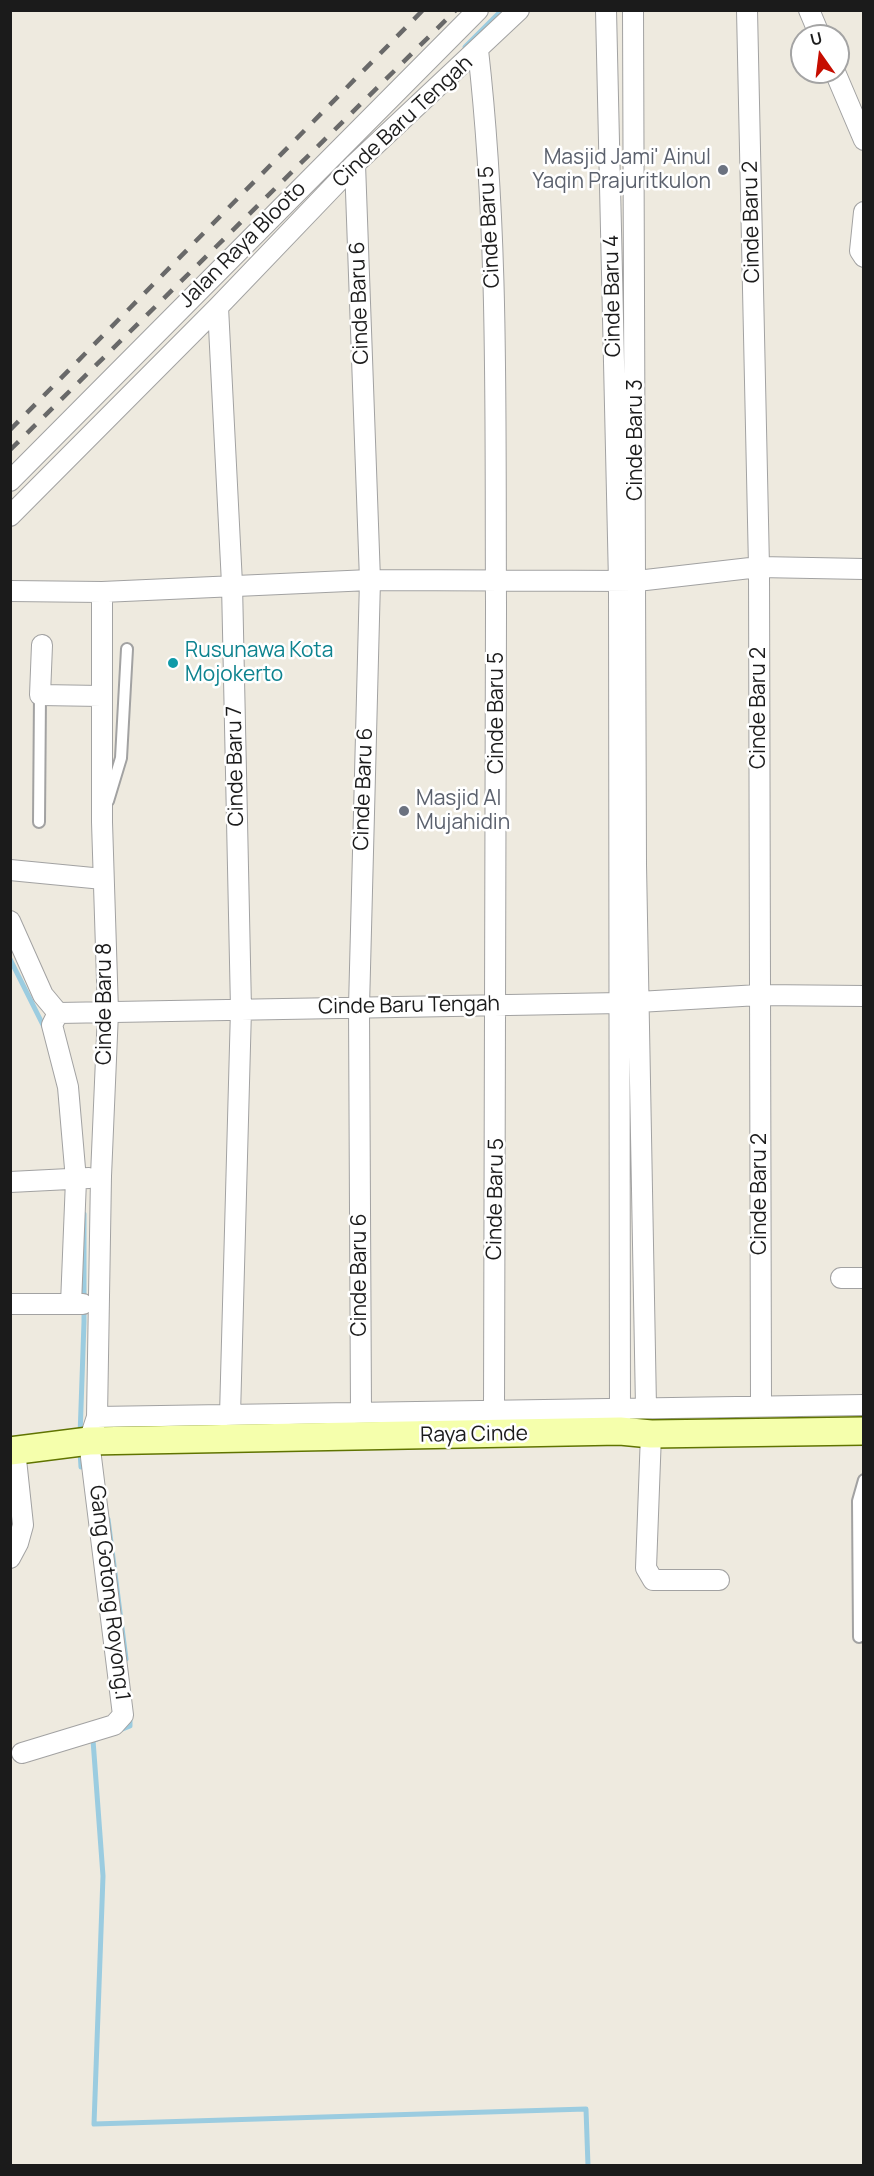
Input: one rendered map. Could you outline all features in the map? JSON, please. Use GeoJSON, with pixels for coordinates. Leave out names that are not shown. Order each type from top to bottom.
{"type":"FeatureCollection","features":[{"type":"Feature","properties":{"kind":"street","name":"Jalan Raya Blooto"},"geometry":{"type":"LineString","coordinates":[[10,481],[478,10]]}},
{"type":"Feature","properties":{"kind":"street","name":"Cinde Baru Tengah"},"geometry":{"type":"LineString","coordinates":[[10,516],[218,307],[355,165],[519,10]]}},
{"type":"Feature","properties":{"kind":"street","name":"Cinde Baru 4"},"geometry":{"type":"LineString","coordinates":[[606,10],[628,582]]}},
{"type":"Feature","properties":{"kind":"street","name":"Cinde Baru 3"},"geometry":{"type":"LineString","coordinates":[[628,582],[633,10]]}},
{"type":"Feature","properties":{"kind":"street","name":"Cinde Baru 2"},"geometry":{"type":"LineString","coordinates":[[747,10],[759,567],[761,1406]]}},
{"type":"Feature","properties":{"kind":"street"},"geometry":{"type":"LineString","coordinates":[[809,10],[815,24]]}},
{"type":"Feature","properties":{"kind":"street","name":"Cinde Baru 5"},"geometry":{"type":"LineString","coordinates":[[478,50],[485,113],[497,361],[498,1005],[494,1412]]}},
{"type":"Feature","properties":{"kind":"street"},"geometry":{"type":"LineString","coordinates":[[840,84],[864,140]]}},
{"type":"Feature","properties":{"kind":"street","name":"Cinde Baru 6"},"geometry":{"type":"LineString","coordinates":[[355,165],[370,580],[359,1007],[361,1414]]}},
{"type":"Feature","properties":{"kind":"street"},"geometry":{"type":"LineString","coordinates":[[864,212],[860,251],[864,257]]}},
{"type":"Feature","properties":{"kind":"street","name":"Cinde Baru 7"},"geometry":{"type":"LineString","coordinates":[[218,307],[232,584],[241,1009],[230,1415]]}},
{"type":"Feature","properties":{"kind":"street"},"geometry":{"type":"LineString","coordinates":[[10,591],[102,592],[232,584],[370,580],[628,582],[759,567],[864,569]]}},
{"type":"Feature","properties":{"kind":"street"},"geometry":{"type":"LineString","coordinates":[[620,1419],[630,1003],[628,582]]}},
{"type":"Feature","properties":{"kind":"street","name":"Cinde Baru 8"},"geometry":{"type":"LineString","coordinates":[[88,1434],[84,1304],[87,1178],[108,1012],[102,822],[102,592]]}},
{"type":"Feature","properties":{"kind":"street"},"geometry":{"type":"LineString","coordinates":[[42,645],[40,695],[101,696]]}},
{"type":"Feature","properties":{"kind":"street"},"geometry":{"type":"LineString","coordinates":[[10,870],[103,879]]}},
{"type":"Feature","properties":{"kind":"street"},"geometry":{"type":"LineString","coordinates":[[10,921],[43,995],[58,1013],[52,1025],[61,1056],[87,1178],[84,1304],[10,1304]]}},
{"type":"Feature","properties":{"kind":"street","name":"Cinde Baru Tengah"},"geometry":{"type":"LineString","coordinates":[[58,1013],[630,1003],[759,995],[864,996]]}},
{"type":"Feature","properties":{"kind":"street"},"geometry":{"type":"LineString","coordinates":[[630,1003],[646,1407]]}},
{"type":"Feature","properties":{"kind":"street"},"geometry":{"type":"LineString","coordinates":[[10,1182],[87,1178]]}},
{"type":"Feature","properties":{"kind":"street"},"geometry":{"type":"LineString","coordinates":[[841,1278],[864,1278]]}},
{"type":"Feature","properties":{"kind":"street","name":"Raya Cinde"},"geometry":{"type":"LineString","coordinates":[[88,1434],[620,1419],[646,1407],[864,1405]]}},
{"type":"Feature","properties":{"kind":"street","name":"Raya Cinde"},"geometry":{"type":"LineString","coordinates":[[88,1434],[230,1415],[494,1412],[620,1419],[651,1434],[864,1431]]}},
{"type":"Feature","properties":{"kind":"street"},"geometry":{"type":"LineString","coordinates":[[10,1558],[18,1543],[22,1525],[13,1451],[88,1434]]}},
{"type":"Feature","properties":{"kind":"street","name":"Gang Gotong Royong.1"},"geometry":{"type":"LineString","coordinates":[[22,1753],[114,1725],[121,1720],[123,1714],[88,1434]]}},
{"type":"Feature","properties":{"kind":"street"},"geometry":{"type":"LineString","coordinates":[[651,1434],[646,1568],[648,1575],[653,1580],[719,1580]]}},
{"type":"Feature","properties":{"kind":"lane"},"geometry":{"type":"LineString","coordinates":[[102,822],[121,758],[127,649]]}},
{"type":"Feature","properties":{"kind":"lane"},"geometry":{"type":"LineString","coordinates":[[39,822],[40,695]]}},
{"type":"Feature","properties":{"kind":"lane"},"geometry":{"type":"LineString","coordinates":[[859,1637],[861,1501],[864,1480]]}},
{"type":"Feature","properties":{"kind":"waterway"},"geometry":{"type":"LineString","coordinates":[[465,47],[502,10]]}},
{"type":"Feature","properties":{"kind":"waterway"},"geometry":{"type":"LineString","coordinates":[[10,959],[46,1031]]}},
{"type":"Feature","properties":{"kind":"waterway"},"geometry":{"type":"LineString","coordinates":[[80,1436],[84,1322],[84,1214]]}},
{"type":"Feature","properties":{"kind":"waterway"},"geometry":{"type":"LineString","coordinates":[[80,1451],[81,1467]]}},
{"type":"Feature","properties":{"kind":"waterway"},"geometry":{"type":"LineString","coordinates":[[108,1519],[126,1659]]}},
{"type":"Feature","properties":{"kind":"waterway"},"geometry":{"type":"LineString","coordinates":[[120,1730],[130,1726],[130,1716]]}},
{"type":"Feature","properties":{"kind":"waterway"},"geometry":{"type":"LineString","coordinates":[[97,1739],[93,1740],[103,1876],[94,2124],[586,2109],[588,2166]]}},
{"type":"Feature","properties":{"kind":"railway"},"geometry":{"type":"LineString","coordinates":[[10,430],[423,10]]}},
{"type":"Feature","properties":{"kind":"railway"},"geometry":{"type":"LineString","coordinates":[[10,450],[456,10]]}},
{"type":"Feature","properties":{"kind":"place","name":"Masjid Jami' Ainul Yaqin Prajuritkulon"},"geometry":{"type":"Point","coordinates":[723,170]}},
{"type":"Feature","properties":{"kind":"place","name":"Rusunawa Kota Mojokerto"},"geometry":{"type":"Point","coordinates":[173,663]}},
{"type":"Feature","properties":{"kind":"place","name":"Masjid Al Mujahidin"},"geometry":{"type":"Point","coordinates":[404,811]}}]}
